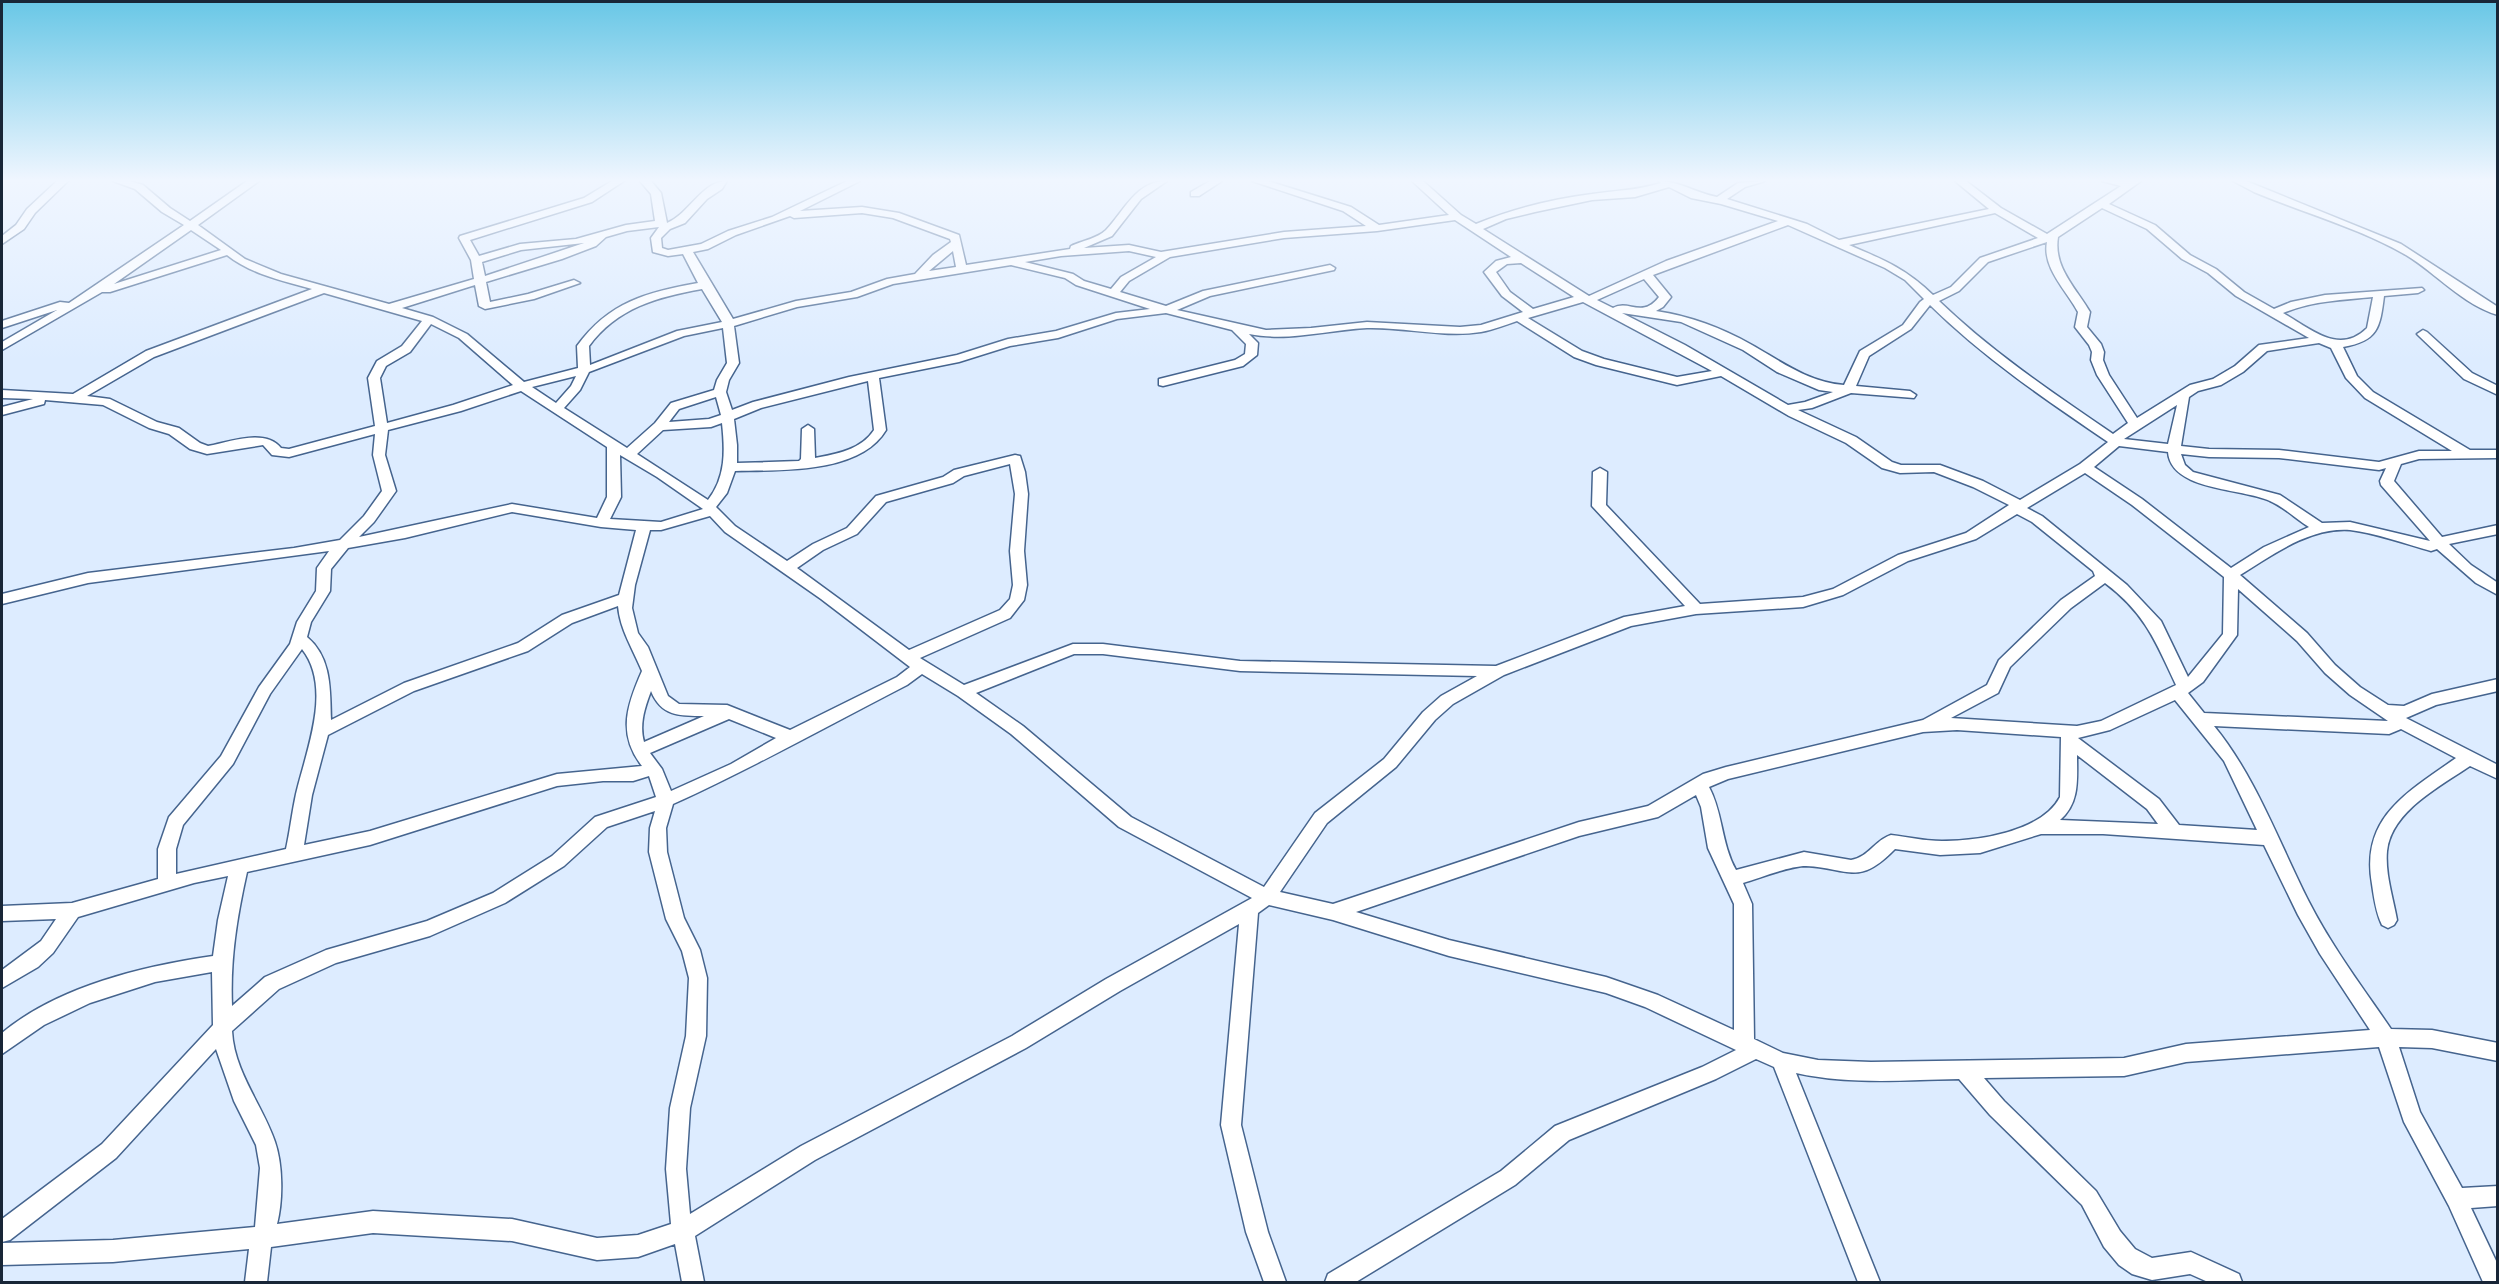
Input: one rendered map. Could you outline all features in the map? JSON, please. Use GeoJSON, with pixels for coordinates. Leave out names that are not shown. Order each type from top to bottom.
{"type":"FeatureCollection","features":[{"type":"Feature","properties":{"kind":"street"},"geometry":{"type":"LineString","coordinates":[[3,346],[90,295],[170,241]]}},
{"type":"Feature","properties":{"kind":"street"},"geometry":{"type":"LineString","coordinates":[[216,241],[226,252],[241,261],[277,276],[392,307],[429,320],[463,336],[508,377],[711,509],[730,529],[788,567],[915,662],[1017,730],[1125,822],[1267,897],[1333,912],[1449,948],[1606,985],[1651,1001],[1781,1061],[1818,1069],[1964,1070],[2124,1067],[2186,1053],[2386,1038],[2432,1040],[2498,1052]]}},
{"type":"Feature","properties":{"kind":"street"},"geometry":{"type":"LineString","coordinates":[[466,241],[477,260],[485,306],[530,297],[574,283]]}},
{"type":"Feature","properties":{"kind":"street"},"geometry":{"type":"LineString","coordinates":[[477,260],[518,247],[582,241]]}},
{"type":"Feature","properties":{"kind":"street"},"geometry":{"type":"LineString","coordinates":[[392,307],[558,257],[595,241]]}},
{"type":"Feature","properties":{"kind":"street"},"geometry":{"type":"LineString","coordinates":[[656,241],[657,250],[668,253],[687,250],[713,241]]}},
{"type":"Feature","properties":{"kind":"street"},"geometry":{"type":"LineString","coordinates":[[955,241],[962,270]]}},
{"type":"Feature","properties":{"kind":"street"},"geometry":{"type":"LineString","coordinates":[[1060,253],[1091,241]]}},
{"type":"Feature","properties":{"kind":"street"},"geometry":{"type":"LineString","coordinates":[[2,394],[106,402],[147,422],[174,431],[195,446],[207,450],[263,441],[270,443],[277,452],[289,453],[382,429],[523,386],[584,371],[681,333],[728,324],[796,304],[853,295],[879,284],[1060,253],[1129,248],[1149,254],[1173,253],[1242,241]]}},
{"type":"Feature","properties":{"kind":"street"},"geometry":{"type":"LineString","coordinates":[[1492,241],[1587,299],[1720,373],[1851,441],[1887,465],[1900,469],[1935,468],[1978,484],[2037,519],[2122,588],[2156,625],[2181,690],[2229,757],[2268,838],[2326,948],[2386,1038],[2411,1115],[2456,1199],[2494,1282]]}},
{"type":"Feature","properties":{"kind":"street"},"geometry":{"type":"LineString","coordinates":[[1011,261],[1069,276],[1080,283],[1113,294],[1237,329],[1285,333],[1367,325],[1460,330],[1496,325],[1531,313],[1587,299],[1645,273],[1734,241]]}},
{"type":"Feature","properties":{"kind":"street"},"geometry":{"type":"LineString","coordinates":[[1832,241],[1889,266],[1909,278],[1956,324],[2020,376],[2116,442],[2219,453],[2279,454],[2372,465],[2395,463],[2419,455],[2498,454]]}},
{"type":"Feature","properties":{"kind":"street"},"geometry":{"type":"LineString","coordinates":[[1838,244],[1852,241]]}},
{"type":"Feature","properties":{"kind":"street"},"geometry":{"type":"LineString","coordinates":[[1789,408],[1808,405],[1848,390],[1864,354],[1907,327],[1924,304],[1955,289],[1984,260],[2039,241]]}},
{"type":"Feature","properties":{"kind":"street"},"geometry":{"type":"LineString","coordinates":[[2050,241],[2058,272],[2084,312],[2082,330],[2095,344],[2098,352],[2097,360],[2103,375],[2135,424]]}},
{"type":"Feature","properties":{"kind":"street"},"geometry":{"type":"LineString","coordinates":[[2167,241],[2186,257],[2212,271],[2240,294],[2336,345],[2352,378],[2369,395],[2465,453]]}},
{"type":"Feature","properties":{"kind":"street"},"geometry":{"type":"LineString","coordinates":[[2387,241],[2433,266],[2474,299],[2498,312]]}},
{"type":"Feature","properties":{"kind":"street"},"geometry":{"type":"LineString","coordinates":[[918,277],[955,244]]}},
{"type":"Feature","properties":{"kind":"street"},"geometry":{"type":"LineString","coordinates":[[2,599],[56,584],[105,575],[160,571],[345,544],[512,508],[601,523],[644,526],[673,523],[711,509],[730,467],[731,444],[725,402],[720,393],[723,380],[733,363],[727,318],[705,285],[687,250]]}},
{"type":"Feature","properties":{"kind":"street"},"geometry":{"type":"LineString","coordinates":[[2,325],[226,252]]}},
{"type":"Feature","properties":{"kind":"street"},"geometry":{"type":"LineString","coordinates":[[1113,294],[1125,279],[1173,253]]}},
{"type":"Feature","properties":{"kind":"street"},"geometry":{"type":"LineString","coordinates":[[1520,260],[1504,260],[1495,265],[1491,272],[1506,294],[1531,313]]}},
{"type":"Feature","properties":{"kind":"street"},"geometry":{"type":"LineString","coordinates":[[659,426],[695,425],[772,401],[959,358],[1018,340],[1052,336],[1108,318],[1166,310],[1207,293],[1330,268]]}},
{"type":"Feature","properties":{"kind":"street"},"geometry":{"type":"LineString","coordinates":[[1643,314],[1659,305],[1665,297],[1645,273]]}},
{"type":"Feature","properties":{"kind":"street"},"geometry":{"type":"LineString","coordinates":[[556,410],[576,387],[584,371],[583,346],[617,309],[651,295],[705,285]]}},
{"type":"Feature","properties":{"kind":"street"},"geometry":{"type":"LineString","coordinates":[[75,398],[150,354],[324,290]]}},
{"type":"Feature","properties":{"kind":"street"},"geometry":{"type":"LineString","coordinates":[[2276,312],[2295,304],[2325,298],[2418,290]]}},
{"type":"Feature","properties":{"kind":"street"},"geometry":{"type":"LineString","coordinates":[[2336,345],[2361,338],[2375,325],[2379,295]]}},
{"type":"Feature","properties":{"kind":"street"},"geometry":{"type":"LineString","coordinates":[[1605,307],[1684,319],[1747,347],[1781,369],[1829,389],[1871,390],[1910,395]]}},
{"type":"Feature","properties":{"kind":"street"},"geometry":{"type":"LineString","coordinates":[[1519,318],[1578,354],[1600,362],[1677,381],[1720,373]]}},
{"type":"Feature","properties":{"kind":"street"},"geometry":{"type":"LineString","coordinates":[[167,884],[167,849],[175,822],[227,760],[261,696],[299,639],[304,622],[323,591],[324,568],[369,519],[389,491],[379,455],[382,429],[374,378],[381,364],[406,349],[429,320]]}},
{"type":"Feature","properties":{"kind":"street"},"geometry":{"type":"LineString","coordinates":[[1163,382],[1239,363],[1251,356],[1252,344],[1237,329]]}},
{"type":"Feature","properties":{"kind":"street"},"geometry":{"type":"LineString","coordinates":[[2423,334],[2468,376],[2498,391]]}},
{"type":"Feature","properties":{"kind":"street"},"geometry":{"type":"LineString","coordinates":[[2,1254],[113,1251],[263,1237],[345,1224],[398,1222],[512,1230],[597,1250],[638,1246],[683,1231],[808,1153],[1019,1042],[1267,897],[1321,818],[1390,763],[1430,716],[1447,700],[1499,670],[1623,622],[1696,609],[1803,602],[1838,592],[1903,558],[1959,541],[2085,467],[2116,442],[2119,435],[2135,424],[2194,388],[2217,382],[2239,369],[2263,348],[2323,339]]}},
{"type":"Feature","properties":{"kind":"street"},"geometry":{"type":"LineString","coordinates":[[730,467],[802,465],[856,451],[877,438],[880,430],[873,376]]}},
{"type":"Feature","properties":{"kind":"street"},"geometry":{"type":"LineString","coordinates":[[629,454],[659,426],[675,406],[720,393]]}},
{"type":"Feature","properties":{"kind":"street"},"geometry":{"type":"LineString","coordinates":[[2183,396],[2185,409],[2175,431],[2175,458],[2188,476],[2275,498],[2319,528]]}},
{"type":"Feature","properties":{"kind":"street"},"geometry":{"type":"LineString","coordinates":[[2,411],[55,397]]}},
{"type":"Feature","properties":{"kind":"street"},"geometry":{"type":"LineString","coordinates":[[802,465],[808,461],[808,429]]}},
{"type":"Feature","properties":{"kind":"street"},"geometry":{"type":"LineString","coordinates":[[601,523],[614,497],[613,446]]}},
{"type":"Feature","properties":{"kind":"street"},"geometry":{"type":"LineString","coordinates":[[2,1232],[103,1156],[223,1026],[272,983],[332,956],[414,933],[499,898],[558,861],[597,825],[666,800],[738,768],[791,737],[902,681],[915,662],[1016,606],[1021,585],[1017,551],[1023,503],[1022,479],[1015,459],[959,473],[948,480],[881,499],[852,531],[818,547],[788,567]]}},
{"type":"Feature","properties":{"kind":"street"},"geometry":{"type":"LineString","coordinates":[[2395,463],[2387,481],[2388,485],[2423,521],[2438,545],[2498,590]]}},
{"type":"Feature","properties":{"kind":"street"},"geometry":{"type":"LineString","coordinates":[[2085,467],[2137,502],[2231,575],[2302,637],[2342,681],[2401,722],[2498,773]]}},
{"type":"Feature","properties":{"kind":"street"},"geometry":{"type":"LineString","coordinates":[[1600,472],[1599,506],[1696,609]]}},
{"type":"Feature","properties":{"kind":"street"},"geometry":{"type":"LineString","coordinates":[[644,526],[625,608],[628,624],[662,699],[673,709],[719,709],[791,737]]}},
{"type":"Feature","properties":{"kind":"street"},"geometry":{"type":"LineString","coordinates":[[2231,575],[2269,550],[2319,528],[2350,526],[2414,543],[2438,545],[2452,538],[2487,533],[2498,529]]}},
{"type":"Feature","properties":{"kind":"street"},"geometry":{"type":"LineString","coordinates":[[1923,726],[1993,689],[2004,664],[2066,604],[2101,580],[2102,573]]}},
{"type":"Feature","properties":{"kind":"street"},"geometry":{"type":"LineString","coordinates":[[1333,912],[1579,829],[1652,812],[1698,785],[1726,774],[1923,726],[1957,724],[2069,736],[2104,726],[2181,690],[2198,678],[2229,635],[2231,575]]}},
{"type":"Feature","properties":{"kind":"street"},"geometry":{"type":"LineString","coordinates":[[323,730],[399,691],[435,676],[523,647],[545,636],[561,622],[626,598]]}},
{"type":"Feature","properties":{"kind":"street"},"geometry":{"type":"LineString","coordinates":[[294,855],[304,795],[323,730],[322,675],[310,648],[299,639]]}},
{"type":"Feature","properties":{"kind":"street"},"geometry":{"type":"LineString","coordinates":[[963,692],[1073,649],[1103,649],[1240,666],[1499,670]]}},
{"type":"Feature","properties":{"kind":"street"},"geometry":{"type":"LineString","coordinates":[[649,673],[635,714],[634,735],[639,751],[653,769],[666,800],[658,828],[658,852],[675,919],[693,954],[698,978],[696,1036],[680,1108],[676,1169],[683,1231],[693,1282]]}},
{"type":"Feature","properties":{"kind":"street"},"geometry":{"type":"LineString","coordinates":[[2385,711],[2406,712],[2432,700],[2498,685]]}},
{"type":"Feature","properties":{"kind":"street"},"geometry":{"type":"LineString","coordinates":[[639,751],[729,712]]}},
{"type":"Feature","properties":{"kind":"street"},"geometry":{"type":"LineString","coordinates":[[2201,719],[2389,728],[2401,722]]}},
{"type":"Feature","properties":{"kind":"street"},"geometry":{"type":"LineString","coordinates":[[2041,827],[2062,809],[2068,797],[2069,736]]}},
{"type":"Feature","properties":{"kind":"street"},"geometry":{"type":"LineString","coordinates":[[2069,736],[2153,804],[2174,832]]}},
{"type":"Feature","properties":{"kind":"street"},"geometry":{"type":"LineString","coordinates":[[2388,920],[2378,859],[2380,842],[2385,829],[2403,807],[2469,758]]}},
{"type":"Feature","properties":{"kind":"street"},"geometry":{"type":"LineString","coordinates":[[2,913],[72,911],[167,884],[370,838],[557,780],[603,775],[633,775],[653,769]]}},
{"type":"Feature","properties":{"kind":"street"},"geometry":{"type":"LineString","coordinates":[[1698,785],[1709,800],[1717,848],[1733,878],[1743,904],[1749,1047]]}},
{"type":"Feature","properties":{"kind":"street"},"geometry":{"type":"LineString","coordinates":[[1733,878],[1804,859],[1841,866],[1862,865],[1876,857],[1892,842],[1940,848],[1980,846],[2041,827],[2268,838]]}},
{"type":"Feature","properties":{"kind":"street"},"geometry":{"type":"LineString","coordinates":[[239,868],[227,920],[222,962],[223,1026],[225,1047],[234,1075],[266,1144],[271,1190],[256,1282]]}},
{"type":"Feature","properties":{"kind":"street"},"geometry":{"type":"LineString","coordinates":[[1249,909],[1231,1125],[1257,1232],[1275,1282]]}},
{"type":"Feature","properties":{"kind":"street"},"geometry":{"type":"LineString","coordinates":[[2,980],[31,961],[47,947],[72,911]]}},
{"type":"Feature","properties":{"kind":"street"},"geometry":{"type":"LineString","coordinates":[[2,1045],[30,1021],[89,997],[160,973],[222,962]]}},
{"type":"Feature","properties":{"kind":"street"},"geometry":{"type":"LineString","coordinates":[[1336,1282],[1508,1178],[1562,1133],[1699,1077],[1749,1047]]}},
{"type":"Feature","properties":{"kind":"street"},"geometry":{"type":"LineString","coordinates":[[1781,1061],[1869,1282]]}},
{"type":"Feature","properties":{"kind":"street"},"geometry":{"type":"LineString","coordinates":[[1964,1070],[1997,1108],[2089,1198],[2112,1239],[2127,1257],[2140,1266],[2152,1269],[2191,1263],[2231,1282]]}},
{"type":"Feature","properties":{"kind":"street"},"geometry":{"type":"LineString","coordinates":[[2456,1199],[2498,1196]]}}]}
